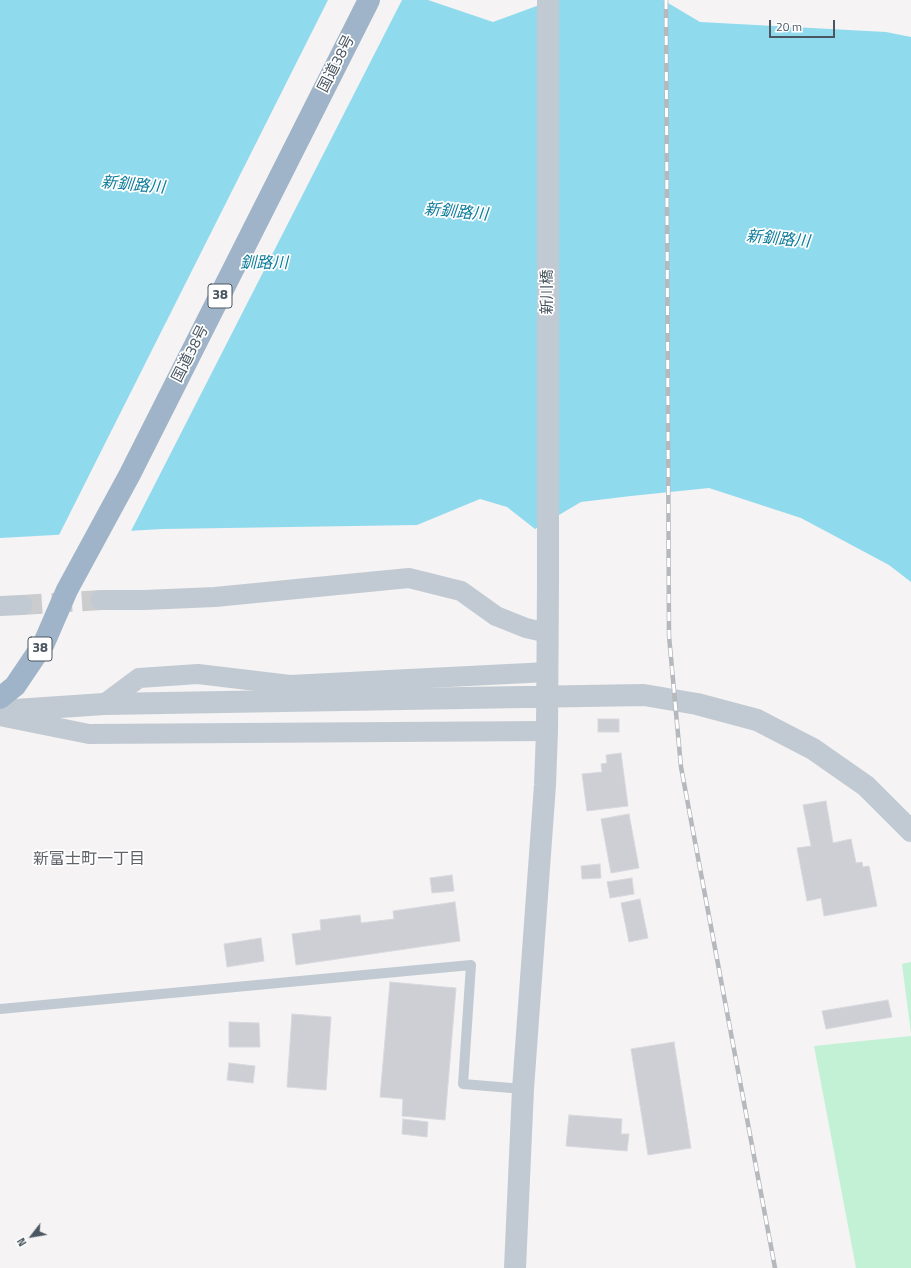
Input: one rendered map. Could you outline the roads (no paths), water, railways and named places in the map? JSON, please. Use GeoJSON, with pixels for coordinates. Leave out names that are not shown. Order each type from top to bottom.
{"type":"FeatureCollection","features":[{"type":"Feature","properties":{"kind":"highway","name":"国道38号"},"geometry":{"type":"LineString","coordinates":[[0,698],[15,686],[44,644],[67,590],[133,467],[369,0]]}},
{"type":"Feature","properties":{"kind":"street","name":"新川橋"},"geometry":{"type":"LineString","coordinates":[[515,1268],[523,1089],[545,785],[547,731],[548,0]]}},
{"type":"Feature","properties":{"kind":"street"},"geometry":{"type":"LineString","coordinates":[[101,600],[216,597],[409,578],[461,591],[496,616],[526,628],[548,633]]}},
{"type":"Feature","properties":{"kind":"street"},"geometry":{"type":"LineString","coordinates":[[0,606],[22,605]]}},
{"type":"Feature","properties":{"kind":"street"},"geometry":{"type":"LineString","coordinates":[[104,704],[139,678],[198,674],[290,685],[548,672]]}},
{"type":"Feature","properties":{"kind":"street"},"geometry":{"type":"LineString","coordinates":[[0,711],[104,704],[644,695],[697,704],[757,720],[813,749],[866,786],[911,831]]}},
{"type":"Feature","properties":{"kind":"street"},"geometry":{"type":"LineString","coordinates":[[0,716],[89,734],[547,731]]}},
{"type":"Feature","properties":{"kind":"lane"},"geometry":{"type":"LineString","coordinates":[[0,1009],[471,965],[463,1084],[523,1089]]}},
{"type":"Feature","properties":{"kind":"water","name":"釧路川"},"geometry":{"type":"Polygon","coordinates":[[[0,0],[428,0],[493,22],[553,0],[663,0],[700,22],[886,32],[911,37],[911,582],[889,565],[801,518],[709,488],[581,502],[535,529],[507,507],[480,499],[417,525],[163,529],[0,538],[0,0]]]}},
{"type":"Feature","properties":{"kind":"tunnel"},"geometry":{"type":"LineString","coordinates":[[22,605],[101,600]]}},
{"type":"Feature","properties":{"kind":"railway"},"geometry":{"type":"LineString","coordinates":[[666,0],[669,636],[681,767],[775,1268]]}},
{"type":"Feature","properties":{"kind":"district","name":"新富士町一丁目"},"geometry":{"type":"Point","coordinates":[89,860]}},
{"type":"Feature","properties":{"kind":"water label","name":"新釧路川"},"geometry":{"type":"Point","coordinates":[133,186]}},
{"type":"Feature","properties":{"kind":"water label","name":"新釧路川"},"geometry":{"type":"Point","coordinates":[456,213]}},
{"type":"Feature","properties":{"kind":"water label","name":"新釧路川"},"geometry":{"type":"Point","coordinates":[778,240]}}]}
